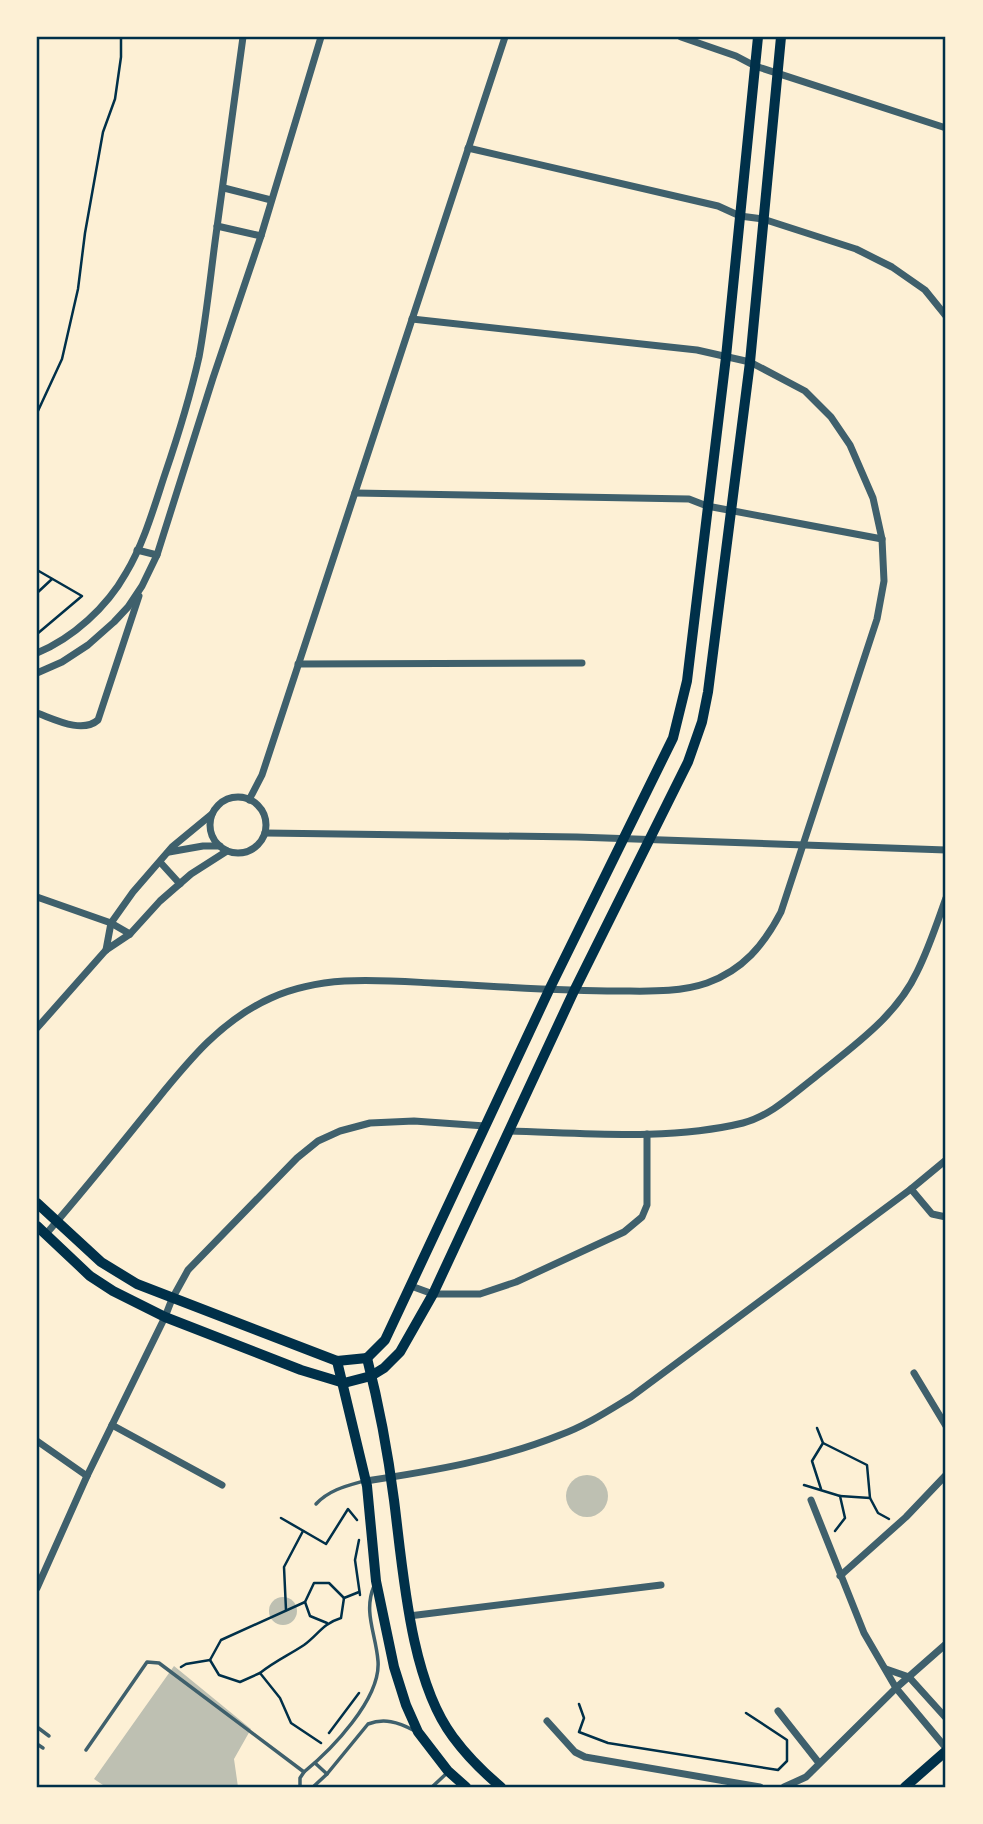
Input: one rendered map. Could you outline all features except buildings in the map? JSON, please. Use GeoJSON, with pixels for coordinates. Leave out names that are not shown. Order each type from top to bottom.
{"type":"FeatureCollection","features":[{"type":"Feature","properties":{"kind":"main road"},"geometry":{"type":"LineString","coordinates":[[37,1203],[102,1262],[137,1284],[172,1299],[337,1361],[366,1358],[385,1340],[550,988],[673,738],[681,712],[726,357],[758,37]]}},
{"type":"Feature","properties":{"kind":"main road"},"geometry":{"type":"LineString","coordinates":[[37,1226],[90,1276],[113,1291],[165,1317],[302,1370],[344,1383],[371,1376],[384,1368],[400,1352],[433,1294],[574,991],[688,762],[702,722],[750,362],[781,37]]}},
{"type":"Feature","properties":{"kind":"main road"},"geometry":{"type":"LineString","coordinates":[[366,1358],[391,1477],[409,1616],[430,1693],[451,1735],[480,1770],[501,1787]]}},
{"type":"Feature","properties":{"kind":"main road"},"geometry":{"type":"LineString","coordinates":[[337,1361],[366,1480],[376,1581],[405,1705],[418,1732],[448,1771],[466,1787]]}},
{"type":"Feature","properties":{"kind":"main road"},"geometry":{"type":"LineString","coordinates":[[905,1787],[946,1750]]}},
{"type":"Feature","properties":{"kind":"street"},"geometry":{"type":"LineString","coordinates":[[37,653],[55,645],[93,614],[127,573],[154,508],[199,355],[243,37]]}},
{"type":"Feature","properties":{"kind":"street"},"geometry":{"type":"LineString","coordinates":[[37,673],[62,662],[88,645],[128,607],[158,555],[213,377],[261,236],[321,37]]}},
{"type":"Feature","properties":{"kind":"street"},"geometry":{"type":"LineString","coordinates":[[249,800],[262,775],[505,37]]}},
{"type":"Feature","properties":{"kind":"street"},"geometry":{"type":"LineString","coordinates":[[681,37],[736,56],[755,66],[778,71],[946,128]]}},
{"type":"Feature","properties":{"kind":"street"},"geometry":{"type":"LineString","coordinates":[[468,148],[718,205],[740,216],[763,219],[856,249],[892,267],[925,290],[946,316]]}},
{"type":"Feature","properties":{"kind":"street"},"geometry":{"type":"LineString","coordinates":[[224,188],[271,200]]}},
{"type":"Feature","properties":{"kind":"street"},"geometry":{"type":"LineString","coordinates":[[217,226],[261,236]]}},
{"type":"Feature","properties":{"kind":"street"},"geometry":{"type":"LineString","coordinates":[[46,1234],[215,1033],[243,1013],[271,998],[307,985],[350,979],[574,991],[674,991],[707,983],[751,958],[768,937],[781,912],[877,620],[884,581],[881,539],[873,498],[850,444],[831,417],[805,391],[750,362],[697,350],[412,319]]}},
{"type":"Feature","properties":{"kind":"street"},"geometry":{"type":"LineString","coordinates":[[355,493],[689,499],[707,506],[881,539]]}},
{"type":"Feature","properties":{"kind":"street"},"geometry":{"type":"LineString","coordinates":[[137,550],[158,555]]}},
{"type":"Feature","properties":{"kind":"street"},"geometry":{"type":"LineString","coordinates":[[37,713],[79,726],[88,726],[98,720],[142,586]]}},
{"type":"Feature","properties":{"kind":"street"},"geometry":{"type":"LineString","coordinates":[[299,663],[582,663]]}},
{"type":"Feature","properties":{"kind":"street"},"geometry":{"type":"LineString","coordinates":[[106,950],[110,922],[168,852],[224,801],[241,798],[249,800],[261,810],[266,825],[265,833],[254,848],[246,852],[227,851],[220,846],[211,831],[212,814]]}},
{"type":"Feature","properties":{"kind":"street"},"geometry":{"type":"LineString","coordinates":[[265,833],[577,836],[946,850]]}},
{"type":"Feature","properties":{"kind":"street"},"geometry":{"type":"LineString","coordinates":[[168,852],[220,846]]}},
{"type":"Feature","properties":{"kind":"street"},"geometry":{"type":"LineString","coordinates":[[37,1028],[106,950],[130,934],[180,884],[227,851]]}},
{"type":"Feature","properties":{"kind":"street"},"geometry":{"type":"LineString","coordinates":[[160,862],[180,884]]}},
{"type":"Feature","properties":{"kind":"street"},"geometry":{"type":"LineString","coordinates":[[37,897],[110,922],[130,934]]}},
{"type":"Feature","properties":{"kind":"street"},"geometry":{"type":"LineString","coordinates":[[509,1131],[647,1135],[746,1122],[762,1116],[871,1031],[901,998],[917,973],[946,898]]}},
{"type":"Feature","properties":{"kind":"street"},"geometry":{"type":"LineString","coordinates":[[37,1588],[87,1476],[188,1270],[297,1158],[318,1142],[340,1131],[370,1123],[414,1121],[485,1126]]}},
{"type":"Feature","properties":{"kind":"street"},"geometry":{"type":"LineString","coordinates":[[411,1286],[433,1294],[480,1294],[516,1282],[624,1232],[642,1217],[647,1205],[647,1135]]}},
{"type":"Feature","properties":{"kind":"street"},"geometry":{"type":"LineString","coordinates":[[366,1480],[488,1460],[562,1434],[601,1415],[631,1397],[911,1189],[946,1160]]}},
{"type":"Feature","properties":{"kind":"street"},"geometry":{"type":"LineString","coordinates":[[911,1189],[932,1214],[946,1217]]}},
{"type":"Feature","properties":{"kind":"street"},"geometry":{"type":"LineString","coordinates":[[914,1373],[946,1426]]}},
{"type":"Feature","properties":{"kind":"street"},"geometry":{"type":"LineString","coordinates":[[113,1425],[222,1485]]}},
{"type":"Feature","properties":{"kind":"street"},"geometry":{"type":"LineString","coordinates":[[37,1441],[87,1476]]}},
{"type":"Feature","properties":{"kind":"street"},"geometry":{"type":"LineString","coordinates":[[840,1576],[906,1517],[946,1475]]}},
{"type":"Feature","properties":{"kind":"street"},"geometry":{"type":"LineString","coordinates":[[811,1500],[864,1633],[896,1688],[946,1750]]}},
{"type":"Feature","properties":{"kind":"street"},"geometry":{"type":"LineString","coordinates":[[409,1616],[661,1585]]}},
{"type":"Feature","properties":{"kind":"street"},"geometry":{"type":"LineString","coordinates":[[784,1787],[806,1777],[896,1688],[946,1644]]}},
{"type":"Feature","properties":{"kind":"street"},"geometry":{"type":"LineString","coordinates":[[885,1669],[909,1677],[946,1718]]}},
{"type":"Feature","properties":{"kind":"street"},"geometry":{"type":"LineString","coordinates":[[778,1711],[819,1763]]}},
{"type":"Feature","properties":{"kind":"street"},"geometry":{"type":"LineString","coordinates":[[547,1721],[575,1752],[585,1757],[760,1787]]}},
{"type":"Feature","properties":{"kind":"lane"},"geometry":{"type":"LineString","coordinates":[[316,1504],[322,1497],[339,1488],[366,1480]]}},
{"type":"Feature","properties":{"kind":"lane"},"geometry":{"type":"LineString","coordinates":[[300,1787],[300,1778],[304,1772],[338,1740],[372,1691],[378,1662],[368,1611],[376,1581]]}},
{"type":"Feature","properties":{"kind":"lane"},"geometry":{"type":"LineString","coordinates":[[86,1750],[147,1662],[153,1662],[159,1663],[304,1772]]}},
{"type":"Feature","properties":{"kind":"lane"},"geometry":{"type":"LineString","coordinates":[[313,1787],[368,1724],[389,1721],[401,1723],[418,1732]]}},
{"type":"Feature","properties":{"kind":"lane"},"geometry":{"type":"LineString","coordinates":[[37,1727],[49,1735]]}},
{"type":"Feature","properties":{"kind":"lane"},"geometry":{"type":"LineString","coordinates":[[37,1744],[43,1748]]}},
{"type":"Feature","properties":{"kind":"lane"},"geometry":{"type":"LineString","coordinates":[[315,1763],[327,1774]]}},
{"type":"Feature","properties":{"kind":"lane"},"geometry":{"type":"LineString","coordinates":[[432,1787],[448,1771]]}},
{"type":"Feature","properties":{"kind":"path"},"geometry":{"type":"LineString","coordinates":[[37,413],[62,359],[78,289],[103,132],[115,99],[121,37]]}},
{"type":"Feature","properties":{"kind":"path"},"geometry":{"type":"LineString","coordinates":[[37,570],[82,596],[37,634]]}},
{"type":"Feature","properties":{"kind":"path"},"geometry":{"type":"LineString","coordinates":[[37,593],[52,579]]}},
{"type":"Feature","properties":{"kind":"path"},"geometry":{"type":"LineString","coordinates":[[817,1428],[823,1443],[867,1465],[870,1498],[878,1513],[891,1520],[884,1528]]}},
{"type":"Feature","properties":{"kind":"path"},"geometry":{"type":"LineString","coordinates":[[821,1489],[812,1461],[823,1443]]}},
{"type":"Feature","properties":{"kind":"path"},"geometry":{"type":"LineString","coordinates":[[804,1485],[840,1496],[870,1498]]}},
{"type":"Feature","properties":{"kind":"path"},"geometry":{"type":"LineString","coordinates":[[832,1535],[845,1518],[840,1496]]}},
{"type":"Feature","properties":{"kind":"path"},"geometry":{"type":"LineString","coordinates":[[281,1518],[326,1544],[348,1509],[359,1523]]}},
{"type":"Feature","properties":{"kind":"path"},"geometry":{"type":"LineString","coordinates":[[286,1611],[284,1567],[303,1531]]}},
{"type":"Feature","properties":{"kind":"path"},"geometry":{"type":"LineString","coordinates":[[344,1598],[360,1593],[355,1560],[360,1536]]}},
{"type":"Feature","properties":{"kind":"path"},"geometry":{"type":"LineString","coordinates":[[210,1660],[221,1640],[305,1602],[314,1583],[329,1583],[344,1598]]}},
{"type":"Feature","properties":{"kind":"path"},"geometry":{"type":"LineString","coordinates":[[210,1660],[219,1675],[240,1682],[260,1674],[275,1660],[305,1644],[327,1623],[341,1618],[344,1598]]}},
{"type":"Feature","properties":{"kind":"path"},"geometry":{"type":"LineString","coordinates":[[305,1602],[310,1616],[327,1623]]}},
{"type":"Feature","properties":{"kind":"path"},"geometry":{"type":"LineString","coordinates":[[178,1669],[186,1664],[210,1660]]}},
{"type":"Feature","properties":{"kind":"path"},"geometry":{"type":"LineString","coordinates":[[260,1674],[280,1698],[291,1723],[322,1743]]}},
{"type":"Feature","properties":{"kind":"path"},"geometry":{"type":"LineString","coordinates":[[330,1732],[362,1688]]}},
{"type":"Feature","properties":{"kind":"path"},"geometry":{"type":"LineString","coordinates":[[579,1704],[584,1718],[579,1732],[608,1743],[778,1770],[787,1761],[787,1740],[747,1713]]}}]}
